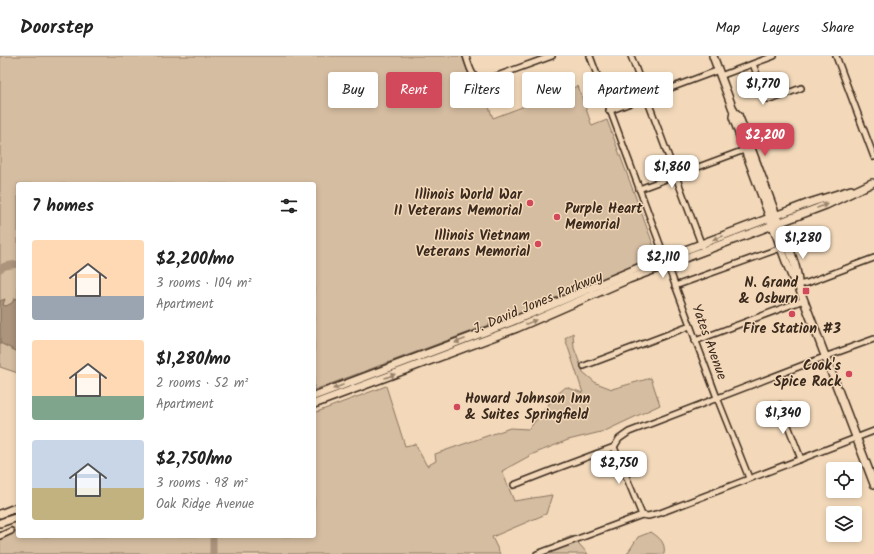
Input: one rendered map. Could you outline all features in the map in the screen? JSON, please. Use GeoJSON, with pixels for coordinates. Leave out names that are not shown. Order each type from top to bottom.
{"type":"FeatureCollection","features":[{"type":"Feature","properties":{"kind":"main road"},"geometry":{"type":"LineString","coordinates":[[713,56],[734,112],[733,117],[769,197],[774,220],[781,239],[796,268],[798,285]]}},
{"type":"Feature","properties":{"kind":"main road"},"geometry":{"type":"LineString","coordinates":[[748,149],[764,204],[774,220]]}},
{"type":"Feature","properties":{"kind":"main road"},"geometry":{"type":"LineString","coordinates":[[774,220],[789,211],[830,196],[873,183]]}},
{"type":"Feature","properties":{"kind":"main road"},"geometry":{"type":"LineString","coordinates":[[774,220],[795,217],[873,183]]}},
{"type":"Feature","properties":{"kind":"main road"},"geometry":{"type":"LineString","coordinates":[[769,197],[776,206],[789,211]]}},
{"type":"Feature","properties":{"kind":"main road"},"geometry":{"type":"LineString","coordinates":[[764,204],[762,215],[756,227],[781,239]]}},
{"type":"Feature","properties":{"kind":"main road"},"geometry":{"type":"LineString","coordinates":[[795,217],[786,227],[781,239],[781,248],[793,279],[798,285],[804,300],[874,484]]}},
{"type":"Feature","properties":{"kind":"main road","name":"J. David Jones Parkway"},"geometry":{"type":"LineString","coordinates":[[316,395],[511,322],[617,276],[665,261],[774,220]]}},
{"type":"Feature","properties":{"kind":"main road","name":"J. David Jones Parkway"},"geometry":{"type":"LineString","coordinates":[[316,403],[517,328],[614,286],[665,261]]}},
{"type":"Feature","properties":{"kind":"main road"},"geometry":{"type":"LineString","coordinates":[[0,514],[16,508]]}},
{"type":"Feature","properties":{"kind":"main road"},"geometry":{"type":"LineString","coordinates":[[0,523],[16,517]]}},
{"type":"Feature","properties":{"kind":"street"},"geometry":{"type":"LineString","coordinates":[[466,56],[475,77],[478,80],[483,81],[552,56]]}},
{"type":"Feature","properties":{"kind":"street","name":"Yates Avenue"},"geometry":{"type":"LineString","coordinates":[[590,56],[609,111],[717,399],[750,478]]}},
{"type":"Feature","properties":{"kind":"street"},"geometry":{"type":"LineString","coordinates":[[631,56],[637,72]]}},
{"type":"Feature","properties":{"kind":"street"},"geometry":{"type":"LineString","coordinates":[[673,88],[720,73],[754,64],[774,56]]}},
{"type":"Feature","properties":{"kind":"street"},"geometry":{"type":"LineString","coordinates":[[836,56],[874,157]]}},
{"type":"Feature","properties":{"kind":"street"},"geometry":{"type":"LineString","coordinates":[[754,64],[767,99],[773,99],[802,88]]}},
{"type":"Feature","properties":{"kind":"street"},"geometry":{"type":"LineString","coordinates":[[609,111],[617,108]]}},
{"type":"Feature","properties":{"kind":"street"},"geometry":{"type":"LineString","coordinates":[[651,108],[702,247]]}},
{"type":"Feature","properties":{"kind":"street"},"geometry":{"type":"LineString","coordinates":[[639,189],[748,149]]}},
{"type":"Feature","properties":{"kind":"street"},"geometry":{"type":"LineString","coordinates":[[675,286],[781,248]]}},
{"type":"Feature","properties":{"kind":"street"},"geometry":{"type":"LineString","coordinates":[[798,285],[874,258]]}},
{"type":"Feature","properties":{"kind":"street"},"geometry":{"type":"LineString","coordinates":[[696,341],[804,300]]}},
{"type":"Feature","properties":{"kind":"street"},"geometry":{"type":"LineString","coordinates":[[584,366],[690,326]]}},
{"type":"Feature","properties":{"kind":"street"},"geometry":{"type":"LineString","coordinates":[[514,485],[550,470],[614,447],[619,439],[629,432],[874,339]]}},
{"type":"Feature","properties":{"kind":"street"},"geometry":{"type":"LineString","coordinates":[[780,405],[801,459]]}},
{"type":"Feature","properties":{"kind":"street"},"geometry":{"type":"LineString","coordinates":[[537,554],[642,515],[648,516],[660,513],[874,431]]}},
{"type":"Feature","properties":{"kind":"street"},"geometry":{"type":"LineString","coordinates":[[614,447],[642,515]]}},
{"type":"Feature","properties":{"kind":"street"},"geometry":{"type":"LineString","coordinates":[[0,536],[11,531]]}},
{"type":"Feature","properties":{"kind":"shaded area"},"geometry":{"type":"Polygon","coordinates":[[[0,56],[462,56],[468,72],[450,72],[450,108],[489,108],[493,118],[522,107],[575,108],[575,87],[578,86],[583,100],[583,108],[586,108],[592,126],[607,120],[657,255],[510,317],[316,389],[316,182],[16,182],[16,372],[0,367],[0,56]]]}},
{"type":"Feature","properties":{"kind":"shaded area"},"geometry":{"type":"Polygon","coordinates":[[[16,298],[16,351],[0,343],[0,301],[5,299],[3,305],[6,306],[12,303],[16,298]]]}},
{"type":"Feature","properties":{"kind":"shaded area"},"geometry":{"type":"Polygon","coordinates":[[[573,333],[574,348],[583,372],[596,383],[612,389],[651,378],[660,405],[605,431],[568,440],[533,454],[502,471],[514,501],[552,495],[546,514],[492,537],[500,554],[0,554],[0,537],[16,531],[16,538],[316,538],[316,412],[386,386],[405,446],[415,444],[427,466],[436,461],[435,454],[510,428],[529,429],[555,396],[566,387],[583,393],[565,338],[573,333]]]}},
{"type":"Feature","properties":{"kind":"shaded area"},"geometry":{"type":"Polygon","coordinates":[[[651,532],[662,541],[664,554],[627,554],[638,537],[651,532]]]}},
{"type":"Feature","properties":{"kind":"shaded area"},"geometry":{"type":"Polygon","coordinates":[[[572,536],[588,554],[543,554],[550,551],[555,543],[572,536]]]}},
{"type":"Feature","properties":{"kind":"waterway"},"geometry":{"type":"LineString","coordinates":[[0,269],[5,266],[16,264]]}},
{"type":"Feature","properties":{"kind":"waterway"},"geometry":{"type":"LineString","coordinates":[[213,538],[213,554]]}},
{"type":"Feature","properties":{"kind":"place","name":"Illinois World War II Veterans Memorial"},"geometry":{"type":"Point","coordinates":[530,203]}},
{"type":"Feature","properties":{"kind":"place","name":"Purple Heart Memorial"},"geometry":{"type":"Point","coordinates":[557,217]}},
{"type":"Feature","properties":{"kind":"place","name":"Illinois Vietnam Veterans Memorial"},"geometry":{"type":"Point","coordinates":[538,244]}},
{"type":"Feature","properties":{"kind":"place","name":"N. Grand & Osburn"},"geometry":{"type":"Point","coordinates":[806,291]}},
{"type":"Feature","properties":{"kind":"place","name":"Fire Station #3"},"geometry":{"type":"Point","coordinates":[792,314]}},
{"type":"Feature","properties":{"kind":"place","name":"Cook's Spice Rack"},"geometry":{"type":"Point","coordinates":[849,374]}},
{"type":"Feature","properties":{"kind":"place","name":"Howard Johnson Inn & Suites Springfield"},"geometry":{"type":"Point","coordinates":[457,407]}}]}
